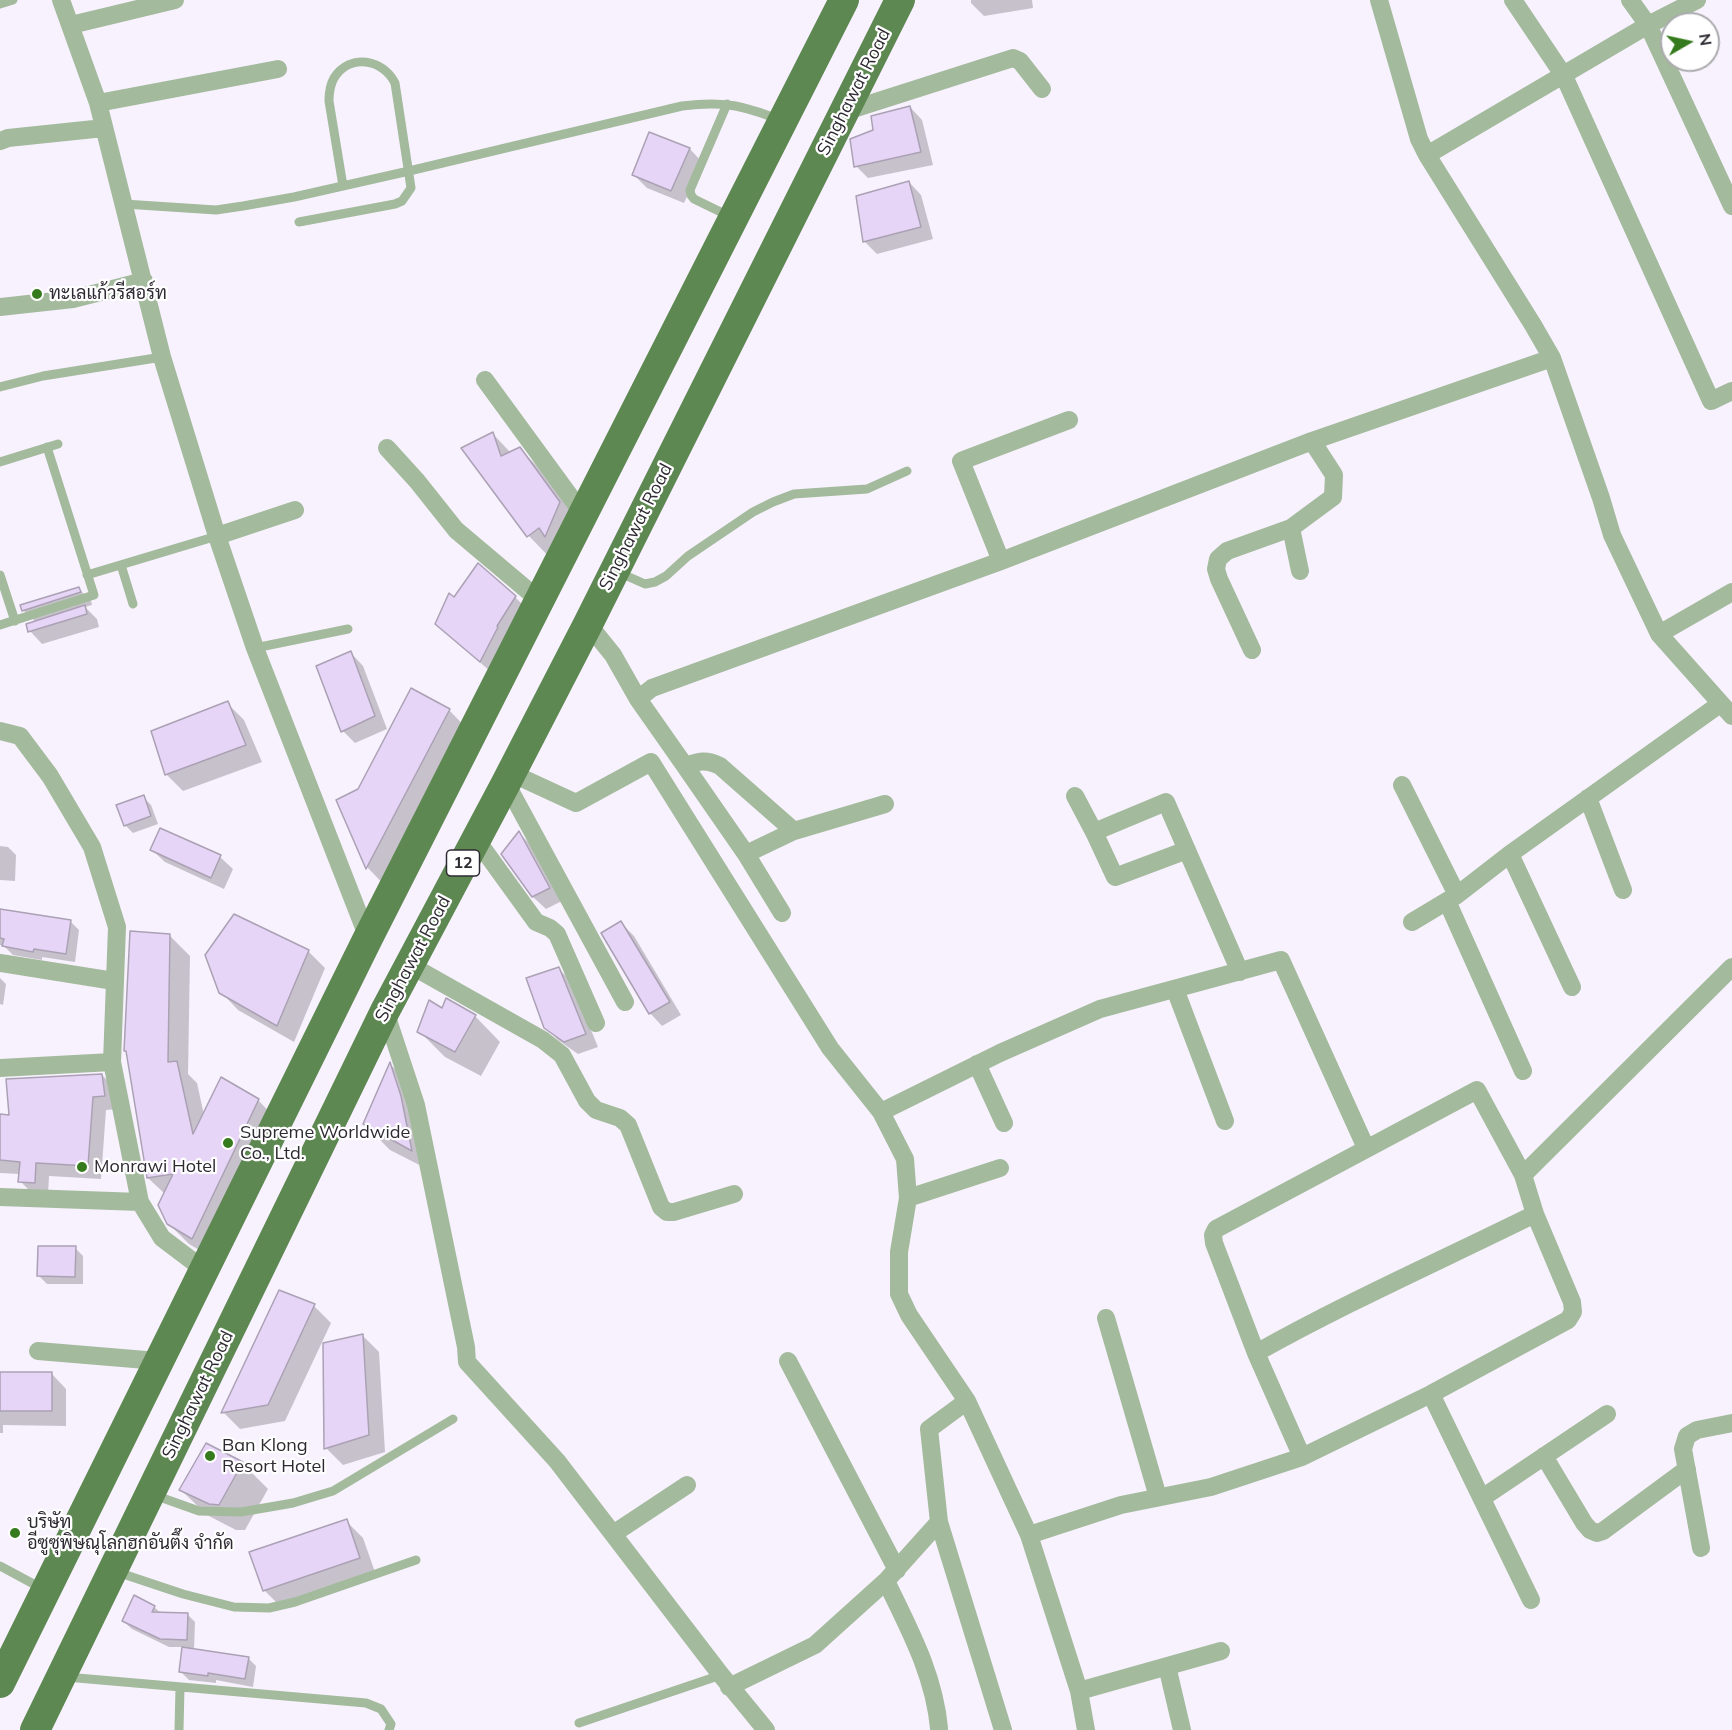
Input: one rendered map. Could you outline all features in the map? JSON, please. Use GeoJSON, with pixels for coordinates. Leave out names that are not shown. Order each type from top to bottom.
{"type":"FeatureCollection","features":[{"type":"Feature","properties":{"kind":"main road"},"geometry":{"type":"LineString","coordinates":[[0,1683],[368,938],[844,0]]}},
{"type":"Feature","properties":{"kind":"main road","name":"Singhawat Road"},"geometry":{"type":"LineString","coordinates":[[35,1730],[385,1011],[509,778],[615,571],[900,0]]}},
{"type":"Feature","properties":{"kind":"street"},"geometry":{"type":"LineString","coordinates":[[61,0],[98,103],[162,357],[217,536],[255,648],[368,938]]}},
{"type":"Feature","properties":{"kind":"street"},"geometry":{"type":"LineString","coordinates":[[71,25],[175,0]]}},
{"type":"Feature","properties":{"kind":"street"},"geometry":{"type":"LineString","coordinates":[[1379,0],[1419,139],[1552,358],[1612,535],[1659,634],[1726,710],[1588,798],[1452,898],[1412,922]]}},
{"type":"Feature","properties":{"kind":"street"},"geometry":{"type":"LineString","coordinates":[[1513,0],[1564,76],[1711,401],[1732,391]]}},
{"type":"Feature","properties":{"kind":"street"},"geometry":{"type":"LineString","coordinates":[[1630,0],[1648,25],[1732,206]]}},
{"type":"Feature","properties":{"kind":"street"},"geometry":{"type":"LineString","coordinates":[[1427,155],[1648,25],[1697,0]]}},
{"type":"Feature","properties":{"kind":"street"},"geometry":{"type":"LineString","coordinates":[[844,112],[1013,58],[1020,61],[1042,89]]}},
{"type":"Feature","properties":{"kind":"street"},"geometry":{"type":"LineString","coordinates":[[98,103],[278,69]]}},
{"type":"Feature","properties":{"kind":"street"},"geometry":{"type":"LineString","coordinates":[[0,141],[8,138],[104,128]]}},
{"type":"Feature","properties":{"kind":"street"},"geometry":{"type":"LineString","coordinates":[[0,307],[73,299],[144,281]]}},
{"type":"Feature","properties":{"kind":"street"},"geometry":{"type":"LineString","coordinates":[[638,699],[652,688],[1001,561],[1312,441],[1552,358]]}},
{"type":"Feature","properties":{"kind":"street"},"geometry":{"type":"LineString","coordinates":[[485,380],[583,514]]}},
{"type":"Feature","properties":{"kind":"street"},"geometry":{"type":"LineString","coordinates":[[1001,561],[961,461],[1069,420]]}},
{"type":"Feature","properties":{"kind":"street"},"geometry":{"type":"LineString","coordinates":[[1252,651],[1219,579],[1216,569],[1218,559],[1222,553],[1291,528],[1333,497],[1334,475],[1312,441]]}},
{"type":"Feature","properties":{"kind":"street"},"geometry":{"type":"LineString","coordinates":[[387,448],[456,530],[540,600]]}},
{"type":"Feature","properties":{"kind":"street"},"geometry":{"type":"LineString","coordinates":[[217,536],[295,510]]}},
{"type":"Feature","properties":{"kind":"street"},"geometry":{"type":"LineString","coordinates":[[1291,528],[1300,571]]}},
{"type":"Feature","properties":{"kind":"street"},"geometry":{"type":"LineString","coordinates":[[1659,634],[1732,592]]}},
{"type":"Feature","properties":{"kind":"street"},"geometry":{"type":"LineString","coordinates":[[588,624],[613,656],[638,699],[746,854],[783,914]]}},
{"type":"Feature","properties":{"kind":"street"},"geometry":{"type":"LineString","coordinates":[[0,731],[20,736],[50,776],[92,847],[117,927],[112,1062],[140,1202],[162,1238],[203,1269]]}},
{"type":"Feature","properties":{"kind":"street"},"geometry":{"type":"LineString","coordinates":[[685,766],[709,760],[720,766],[794,831]]}},
{"type":"Feature","properties":{"kind":"street"},"geometry":{"type":"LineString","coordinates":[[509,778],[576,803],[651,762],[830,1048],[881,1112],[905,1159],[908,1198],[900,1252],[899,1294],[909,1315],[967,1401],[1029,1535],[1079,1691],[1086,1730]]}},
{"type":"Feature","properties":{"kind":"street"},"geometry":{"type":"LineString","coordinates":[[509,778],[625,1002]]}},
{"type":"Feature","properties":{"kind":"street"},"geometry":{"type":"LineString","coordinates":[[1402,785],[1452,898],[1523,1071]]}},
{"type":"Feature","properties":{"kind":"street"},"geometry":{"type":"LineString","coordinates":[[1075,796],[1115,877],[1187,850]]}},
{"type":"Feature","properties":{"kind":"street"},"geometry":{"type":"LineString","coordinates":[[1588,798],[1623,890]]}},
{"type":"Feature","properties":{"kind":"street"},"geometry":{"type":"LineString","coordinates":[[1094,832],[1166,802],[1240,972]]}},
{"type":"Feature","properties":{"kind":"street"},"geometry":{"type":"LineString","coordinates":[[746,854],[794,831],[885,804]]}},
{"type":"Feature","properties":{"kind":"street"},"geometry":{"type":"LineString","coordinates":[[476,839],[536,922],[557,934],[596,1023]]}},
{"type":"Feature","properties":{"kind":"street"},"geometry":{"type":"LineString","coordinates":[[1510,854],[1572,987]]}},
{"type":"Feature","properties":{"kind":"street"},"geometry":{"type":"LineString","coordinates":[[881,1112],[977,1064],[1100,1009],[1281,960],[1366,1148]]}},
{"type":"Feature","properties":{"kind":"street"},"geometry":{"type":"LineString","coordinates":[[0,963],[114,981]]}},
{"type":"Feature","properties":{"kind":"street"},"geometry":{"type":"LineString","coordinates":[[410,965],[533,1033],[562,1055],[588,1101],[596,1110],[620,1118],[628,1125],[661,1207],[667,1212],[674,1212],[734,1194]]}},
{"type":"Feature","properties":{"kind":"street"},"geometry":{"type":"LineString","coordinates":[[1523,1175],[1732,967]]}},
{"type":"Feature","properties":{"kind":"street"},"geometry":{"type":"LineString","coordinates":[[1175,989],[1225,1121]]}},
{"type":"Feature","properties":{"kind":"street"},"geometry":{"type":"LineString","coordinates":[[385,1011],[416,1105],[464,1335],[467,1362],[557,1461],[725,1681],[766,1730]]}},
{"type":"Feature","properties":{"kind":"street"},"geometry":{"type":"LineString","coordinates":[[0,1068],[112,1062]]}},
{"type":"Feature","properties":{"kind":"street"},"geometry":{"type":"LineString","coordinates":[[977,1064],[1004,1123]]}},
{"type":"Feature","properties":{"kind":"street"},"geometry":{"type":"LineString","coordinates":[[1029,1535],[1120,1505],[1211,1487],[1302,1457],[1431,1394],[1568,1320],[1573,1312],[1572,1302],[1535,1214],[1523,1175],[1477,1090],[1216,1229],[1213,1235],[1256,1353],[1302,1457]]}},
{"type":"Feature","properties":{"kind":"street"},"geometry":{"type":"LineString","coordinates":[[908,1198],[1000,1168]]}},
{"type":"Feature","properties":{"kind":"street"},"geometry":{"type":"LineString","coordinates":[[0,1197],[140,1202]]}},
{"type":"Feature","properties":{"kind":"street"},"geometry":{"type":"LineString","coordinates":[[1256,1353],[1323,1315],[1359,1301],[1535,1214]]}},
{"type":"Feature","properties":{"kind":"street"},"geometry":{"type":"LineString","coordinates":[[1106,1318],[1158,1497]]}},
{"type":"Feature","properties":{"kind":"street"},"geometry":{"type":"LineString","coordinates":[[38,1351],[158,1361]]}},
{"type":"Feature","properties":{"kind":"street"},"geometry":{"type":"LineString","coordinates":[[788,1361],[891,1575],[923,1659],[937,1704],[939,1728]]}},
{"type":"Feature","properties":{"kind":"street"},"geometry":{"type":"LineString","coordinates":[[1431,1394],[1531,1600]]}},
{"type":"Feature","properties":{"kind":"street"},"geometry":{"type":"LineString","coordinates":[[967,1401],[929,1430],[939,1522],[1003,1730]]}},
{"type":"Feature","properties":{"kind":"street"},"geometry":{"type":"LineString","coordinates":[[1482,1498],[1607,1414]]}},
{"type":"Feature","properties":{"kind":"street"},"geometry":{"type":"LineString","coordinates":[[1701,1548],[1683,1449],[1687,1436],[1697,1430],[1732,1424]]}},
{"type":"Feature","properties":{"kind":"street"},"geometry":{"type":"LineString","coordinates":[[1544,1456],[1584,1523],[1590,1530],[1597,1533],[1603,1531],[1687,1469]]}},
{"type":"Feature","properties":{"kind":"street"},"geometry":{"type":"LineString","coordinates":[[613,1534],[687,1485]]}},
{"type":"Feature","properties":{"kind":"street"},"geometry":{"type":"LineString","coordinates":[[725,1681],[815,1645],[891,1575],[939,1522]]}},
{"type":"Feature","properties":{"kind":"street"},"geometry":{"type":"LineString","coordinates":[[1079,1691],[1221,1651]]}},
{"type":"Feature","properties":{"kind":"street"},"geometry":{"type":"LineString","coordinates":[[1167,1666],[1182,1730]]}},
{"type":"Feature","properties":{"kind":"lane"},"geometry":{"type":"LineString","coordinates":[[0,4],[13,0]]}},
{"type":"Feature","properties":{"kind":"lane"},"geometry":{"type":"LineString","coordinates":[[299,222],[402,201],[411,188],[395,83],[390,73],[382,66],[372,63],[357,63],[344,68],[335,76],[330,92],[329,101],[343,186]]}},
{"type":"Feature","properties":{"kind":"lane"},"geometry":{"type":"LineString","coordinates":[[124,204],[216,210],[294,197],[682,106],[727,104],[754,110],[782,121]]}},
{"type":"Feature","properties":{"kind":"lane"},"geometry":{"type":"LineString","coordinates":[[727,104],[690,190],[694,199],[733,219]]}},
{"type":"Feature","properties":{"kind":"lane"},"geometry":{"type":"LineString","coordinates":[[0,387],[43,376],[162,357]]}},
{"type":"Feature","properties":{"kind":"lane"},"geometry":{"type":"LineString","coordinates":[[0,462],[58,444]]}},
{"type":"Feature","properties":{"kind":"lane"},"geometry":{"type":"LineString","coordinates":[[0,626],[94,595],[47,447]]}},
{"type":"Feature","properties":{"kind":"lane"},"geometry":{"type":"LineString","coordinates":[[615,571],[645,584],[655,582],[745,517],[773,502],[794,494],[867,489],[907,471]]}},
{"type":"Feature","properties":{"kind":"lane"},"geometry":{"type":"LineString","coordinates":[[87,575],[217,536]]}},
{"type":"Feature","properties":{"kind":"lane"},"geometry":{"type":"LineString","coordinates":[[121,565],[133,604]]}},
{"type":"Feature","properties":{"kind":"lane"},"geometry":{"type":"LineString","coordinates":[[0,575],[15,621]]}},
{"type":"Feature","properties":{"kind":"lane"},"geometry":{"type":"LineString","coordinates":[[255,648],[348,629]]}},
{"type":"Feature","properties":{"kind":"lane"},"geometry":{"type":"LineString","coordinates":[[150,1493],[199,1510],[241,1512],[293,1503],[333,1491],[453,1419]]}},
{"type":"Feature","properties":{"kind":"lane"},"geometry":{"type":"LineString","coordinates":[[112,1570],[183,1594],[234,1607],[269,1608],[296,1602],[416,1560]]}},
{"type":"Feature","properties":{"kind":"lane"},"geometry":{"type":"LineString","coordinates":[[0,1566],[46,1591]]}},
{"type":"Feature","properties":{"kind":"lane"},"geometry":{"type":"LineString","coordinates":[[60,1677],[366,1703],[381,1709],[391,1724],[389,1730]]}},
{"type":"Feature","properties":{"kind":"lane"},"geometry":{"type":"LineString","coordinates":[[579,1723],[725,1681]]}},
{"type":"Feature","properties":{"kind":"lane"},"geometry":{"type":"LineString","coordinates":[[179,1730],[180,1687]]}},
{"type":"Feature","properties":{"kind":"building"},"geometry":{"type":"Polygon","coordinates":[[[910,106],[921,152],[854,167],[850,139],[873,130],[871,116],[910,106]]]}},
{"type":"Feature","properties":{"kind":"building"},"geometry":{"type":"Polygon","coordinates":[[[649,132],[690,148],[671,191],[632,175],[649,132]]]}},
{"type":"Feature","properties":{"kind":"building"},"geometry":{"type":"Polygon","coordinates":[[[909,181],[921,227],[863,242],[856,196],[909,181]]]}},
{"type":"Feature","properties":{"kind":"building"},"geometry":{"type":"Polygon","coordinates":[[[493,432],[501,456],[520,447],[560,502],[545,537],[539,528],[527,537],[461,448],[493,432]]]}},
{"type":"Feature","properties":{"kind":"building"},"geometry":{"type":"Polygon","coordinates":[[[478,563],[516,596],[497,626],[480,662],[435,624],[449,593],[454,597],[478,563]]]}},
{"type":"Feature","properties":{"kind":"building"},"geometry":{"type":"Polygon","coordinates":[[[79,587],[81,592],[22,611],[20,605],[79,587]]]}},
{"type":"Feature","properties":{"kind":"building"},"geometry":{"type":"Polygon","coordinates":[[[85,605],[87,614],[28,632],[26,624],[85,605]]]}},
{"type":"Feature","properties":{"kind":"building"},"geometry":{"type":"Polygon","coordinates":[[[351,651],[375,716],[341,732],[316,666],[351,651]]]}},
{"type":"Feature","properties":{"kind":"building"},"geometry":{"type":"Polygon","coordinates":[[[411,688],[450,709],[366,869],[336,800],[358,789],[411,688]]]}},
{"type":"Feature","properties":{"kind":"building"},"geometry":{"type":"Polygon","coordinates":[[[228,701],[246,745],[165,775],[151,731],[228,701]]]}},
{"type":"Feature","properties":{"kind":"building"},"geometry":{"type":"Polygon","coordinates":[[[144,795],[151,816],[124,826],[116,805],[144,795]]]}},
{"type":"Feature","properties":{"kind":"building"},"geometry":{"type":"Polygon","coordinates":[[[160,828],[221,855],[211,878],[150,850],[160,828]]]}},
{"type":"Feature","properties":{"kind":"building"},"geometry":{"type":"Polygon","coordinates":[[[519,831],[550,888],[532,897],[501,854],[519,831]]]}},
{"type":"Feature","properties":{"kind":"building"},"geometry":{"type":"Polygon","coordinates":[[[0,909],[71,920],[66,954],[34,949],[33,952],[2,946],[4,939],[0,938],[0,909]]]}},
{"type":"Feature","properties":{"kind":"building"},"geometry":{"type":"Polygon","coordinates":[[[234,914],[309,950],[277,1026],[219,993],[205,955],[234,914]]]}},
{"type":"Feature","properties":{"kind":"building"},"geometry":{"type":"Polygon","coordinates":[[[621,921],[670,1002],[649,1014],[601,933],[621,921]]]}},
{"type":"Feature","properties":{"kind":"building"},"geometry":{"type":"Polygon","coordinates":[[[130,931],[170,934],[168,1062],[177,1061],[193,1134],[221,1077],[259,1099],[192,1239],[167,1224],[158,1205],[173,1174],[147,1178],[126,1051],[124,1051],[130,931]]]}},
{"type":"Feature","properties":{"kind":"building"},"geometry":{"type":"Polygon","coordinates":[[[559,967],[586,1034],[564,1042],[544,1028],[526,978],[559,967]]]}},
{"type":"Feature","properties":{"kind":"building"},"geometry":{"type":"Polygon","coordinates":[[[446,998],[476,1015],[455,1052],[417,1032],[429,1000],[442,1008],[446,998]]]}},
{"type":"Feature","properties":{"kind":"building"},"geometry":{"type":"Polygon","coordinates":[[[390,1062],[401,1096],[412,1151],[363,1124],[390,1062]]]}},
{"type":"Feature","properties":{"kind":"building"},"geometry":{"type":"Polygon","coordinates":[[[102,1074],[105,1096],[93,1097],[88,1166],[36,1163],[35,1183],[18,1182],[20,1162],[0,1160],[0,1114],[9,1115],[6,1079],[102,1074]]]}},
{"type":"Feature","properties":{"kind":"building"},"geometry":{"type":"Polygon","coordinates":[[[38,1246],[76,1246],[75,1277],[37,1276],[38,1246]]]}},
{"type":"Feature","properties":{"kind":"building"},"geometry":{"type":"Polygon","coordinates":[[[279,1290],[315,1304],[268,1405],[221,1413],[279,1290]]]}},
{"type":"Feature","properties":{"kind":"building"},"geometry":{"type":"Polygon","coordinates":[[[363,1334],[369,1435],[324,1449],[323,1343],[363,1334]]]}},
{"type":"Feature","properties":{"kind":"building"},"geometry":{"type":"Polygon","coordinates":[[[0,1372],[52,1372],[52,1411],[0,1411],[0,1372]]]}},
{"type":"Feature","properties":{"kind":"building"},"geometry":{"type":"Polygon","coordinates":[[[206,1443],[243,1462],[219,1505],[209,1504],[179,1490],[206,1443]]]}},
{"type":"Feature","properties":{"kind":"building"},"geometry":{"type":"Polygon","coordinates":[[[347,1519],[360,1558],[263,1591],[249,1552],[347,1519]]]}},
{"type":"Feature","properties":{"kind":"building"},"geometry":{"type":"Polygon","coordinates":[[[134,1595],[155,1606],[152,1612],[188,1613],[187,1640],[160,1639],[122,1621],[134,1595]]]}},
{"type":"Feature","properties":{"kind":"building"},"geometry":{"type":"Polygon","coordinates":[[[182,1647],[249,1657],[245,1679],[208,1673],[208,1676],[179,1672],[182,1647]]]}},
{"type":"Feature","properties":{"kind":"place","name":"ทะเลแก้วรีสอร์ท"},"geometry":{"type":"Point","coordinates":[37,294]}},
{"type":"Feature","properties":{"kind":"place","name":"Supreme Worldwide Co., Ltd."},"geometry":{"type":"Point","coordinates":[228,1143]}},
{"type":"Feature","properties":{"kind":"place","name":"Monrawi Hotel"},"geometry":{"type":"Point","coordinates":[82,1167]}},
{"type":"Feature","properties":{"kind":"place","name":"Ban Klong Resort Hotel"},"geometry":{"type":"Point","coordinates":[210,1456]}},
{"type":"Feature","properties":{"kind":"place","name":"บริษัท อีซูซุพิษณุโลกฮกอันตึ๊ง จำกัด"},"geometry":{"type":"Point","coordinates":[15,1533]}}]}
